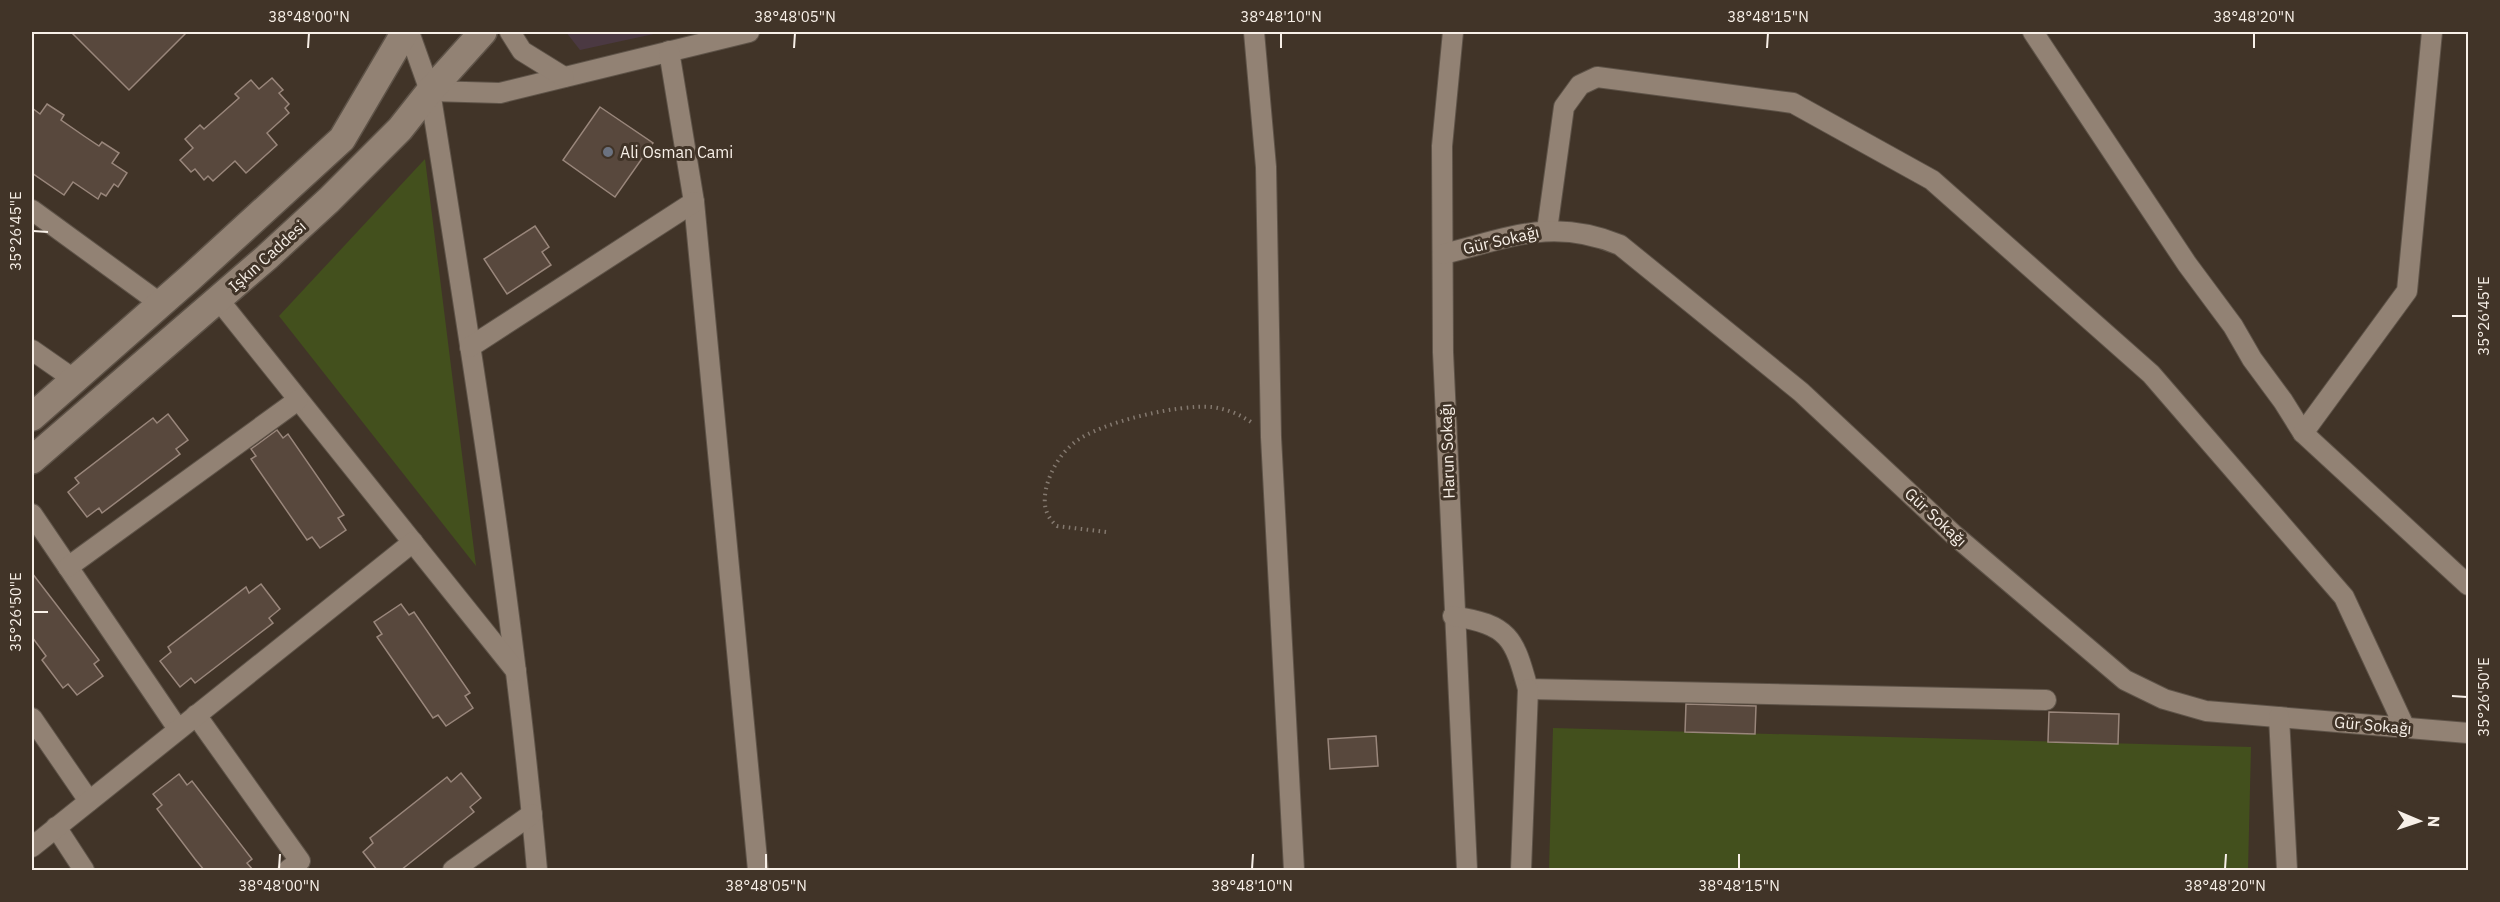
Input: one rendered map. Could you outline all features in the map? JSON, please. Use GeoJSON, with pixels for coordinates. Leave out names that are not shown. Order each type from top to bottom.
{"type":"FeatureCollection","features":[{"type":"Feature","properties":{"kind":"street"},"geometry":{"type":"LineString","coordinates":[[407,32],[430,91],[470,347],[516,671],[537,870]]}},
{"type":"Feature","properties":{"kind":"street"},"geometry":{"type":"LineString","coordinates":[[32,417],[161,304],[342,139],[407,32]]}},
{"type":"Feature","properties":{"kind":"street","name":"Işkın Caddesi"},"geometry":{"type":"LineString","coordinates":[[32,460],[329,200],[400,129],[430,91],[483,32]]}},
{"type":"Feature","properties":{"kind":"street"},"geometry":{"type":"LineString","coordinates":[[510,32],[522,51],[564,77]]}},
{"type":"Feature","properties":{"kind":"street"},"geometry":{"type":"LineString","coordinates":[[430,91],[500,93],[749,32]]}},
{"type":"Feature","properties":{"kind":"street"},"geometry":{"type":"LineString","coordinates":[[1254,32],[1266,167],[1271,437],[1294,870]]}},
{"type":"Feature","properties":{"kind":"street","name":"Harun Sokağı"},"geometry":{"type":"LineString","coordinates":[[1453,32],[1442,146],[1443,352],[1467,870]]}},
{"type":"Feature","properties":{"kind":"street"},"geometry":{"type":"LineString","coordinates":[[2033,32],[2187,264],[2233,326],[2252,359],[2283,401],[2302,433],[2469,585]]}},
{"type":"Feature","properties":{"kind":"street"},"geometry":{"type":"LineString","coordinates":[[2302,433],[2407,291],[2432,32]]}},
{"type":"Feature","properties":{"kind":"street"},"geometry":{"type":"LineString","coordinates":[[669,51],[694,202],[758,870]]}},
{"type":"Feature","properties":{"kind":"street"},"geometry":{"type":"LineString","coordinates":[[1547,230],[1564,106],[1580,85],[1597,77],[1793,103],[1932,180],[2151,374],[2344,597],[2405,728]]}},
{"type":"Feature","properties":{"kind":"street"},"geometry":{"type":"LineString","coordinates":[[470,347],[694,202]]}},
{"type":"Feature","properties":{"kind":"street"},"geometry":{"type":"LineString","coordinates":[[32,210],[161,304]]}},
{"type":"Feature","properties":{"kind":"street","name":"Gür Sokağı"},"geometry":{"type":"LineString","coordinates":[[1443,254],[1514,234],[1547,230],[1587,233],[1620,245],[1801,392],[1953,534],[2126,680],[2184,706],[2227,713],[2469,733]]}},
{"type":"Feature","properties":{"kind":"street"},"geometry":{"type":"LineString","coordinates":[[218,299],[516,671]]}},
{"type":"Feature","properties":{"kind":"street"},"geometry":{"type":"LineString","coordinates":[[32,350],[75,380]]}},
{"type":"Feature","properties":{"kind":"street"},"geometry":{"type":"LineString","coordinates":[[68,567],[298,400]]}},
{"type":"Feature","properties":{"kind":"street"},"geometry":{"type":"LineString","coordinates":[[32,514],[178,729]]}},
{"type":"Feature","properties":{"kind":"street"},"geometry":{"type":"LineString","coordinates":[[32,847],[413,542]]}},
{"type":"Feature","properties":{"kind":"street"},"geometry":{"type":"LineString","coordinates":[[1454,616],[1488,623],[1510,639],[1518,653],[1528,689],[1521,870]]}},
{"type":"Feature","properties":{"kind":"street"},"geometry":{"type":"LineString","coordinates":[[1528,689],[2046,700]]}},
{"type":"Feature","properties":{"kind":"street"},"geometry":{"type":"LineString","coordinates":[[196,716],[300,861],[288,870]]}},
{"type":"Feature","properties":{"kind":"street"},"geometry":{"type":"LineString","coordinates":[[2279,717],[2287,870]]}},
{"type":"Feature","properties":{"kind":"street"},"geometry":{"type":"LineString","coordinates":[[32,718],[89,801]]}},
{"type":"Feature","properties":{"kind":"street"},"geometry":{"type":"LineString","coordinates":[[453,870],[532,814]]}},
{"type":"Feature","properties":{"kind":"street"},"geometry":{"type":"LineString","coordinates":[[56,827],[84,870]]}},
{"type":"Feature","properties":{"kind":"path"},"geometry":{"type":"LineString","coordinates":[[1106,532],[1057,526],[1051,521],[1045,507],[1049,480],[1059,458],[1085,436],[1138,417],[1211,407],[1234,412],[1271,437]]}},
{"type":"Feature","properties":{"kind":"shaded area"},"geometry":{"type":"Polygon","coordinates":[[[566,32],[663,32],[580,50],[566,32]]]}},
{"type":"Feature","properties":{"kind":"green space"},"geometry":{"type":"Polygon","coordinates":[[[425,159],[476,566],[279,316],[425,159]]]}},
{"type":"Feature","properties":{"kind":"green space"},"geometry":{"type":"Polygon","coordinates":[[[1553,728],[2251,747],[2248,870],[1549,870],[1553,728]]]}},
{"type":"Feature","properties":{"kind":"building"},"geometry":{"type":"Polygon","coordinates":[[[71,32],[187,32],[129,90],[71,32]]]}},
{"type":"Feature","properties":{"kind":"building"},"geometry":{"type":"Polygon","coordinates":[[[272,78],[283,90],[279,93],[289,104],[285,108],[289,113],[267,133],[277,145],[246,173],[235,161],[213,181],[208,176],[204,180],[195,169],[191,172],[180,160],[193,148],[185,139],[200,125],[204,129],[239,98],[235,94],[251,80],[259,89],[272,78]]]}},
{"type":"Feature","properties":{"kind":"building"},"geometry":{"type":"Polygon","coordinates":[[[47,104],[64,115],[61,120],[84,136],[99,146],[102,142],[119,153],[112,163],[127,173],[118,187],[114,184],[106,196],[101,193],[98,199],[73,182],[64,195],[32,173],[32,108],[40,114],[47,104]]]}},
{"type":"Feature","properties":{"kind":"building","name":"Ali Osman Cami"},"geometry":{"type":"Polygon","coordinates":[[[600,107],[653,143],[615,197],[563,160],[600,107]]]}},
{"type":"Feature","properties":{"kind":"building"},"geometry":{"type":"Polygon","coordinates":[[[535,226],[549,247],[542,252],[551,265],[507,294],[484,259],[535,226]]]}},
{"type":"Feature","properties":{"kind":"building"},"geometry":{"type":"Polygon","coordinates":[[[168,414],[188,440],[176,449],[180,454],[102,513],[99,508],[87,517],[68,492],[79,483],[75,478],[153,418],[157,423],[168,414]]]}},
{"type":"Feature","properties":{"kind":"building"},"geometry":{"type":"Polygon","coordinates":[[[277,430],[283,438],[288,434],[344,515],[338,518],[346,530],[320,548],[312,537],[307,540],[251,459],[256,456],[251,449],[277,430]]]}},
{"type":"Feature","properties":{"kind":"building"},"geometry":{"type":"Polygon","coordinates":[[[32,573],[99,660],[94,664],[103,676],[77,695],[68,684],[63,688],[42,660],[46,656],[32,637],[32,573]]]}},
{"type":"Feature","properties":{"kind":"building"},"geometry":{"type":"Polygon","coordinates":[[[261,584],[280,609],[269,618],[273,623],[195,683],[191,678],[180,687],[160,661],[171,652],[168,647],[246,587],[249,593],[261,584]]]}},
{"type":"Feature","properties":{"kind":"building"},"geometry":{"type":"Polygon","coordinates":[[[401,604],[409,615],[414,612],[470,693],[465,696],[473,708],[446,726],[438,715],[433,718],[377,637],[382,634],[374,622],[401,604]]]}},
{"type":"Feature","properties":{"kind":"building"},"geometry":{"type":"Polygon","coordinates":[[[1686,704],[1756,706],[1755,734],[1685,732],[1686,704]]]}},
{"type":"Feature","properties":{"kind":"building"},"geometry":{"type":"Polygon","coordinates":[[[2049,712],[2119,714],[2118,744],[2048,742],[2049,712]]]}},
{"type":"Feature","properties":{"kind":"building"},"geometry":{"type":"Polygon","coordinates":[[[1376,736],[1378,766],[1330,769],[1328,739],[1376,736]]]}},
{"type":"Feature","properties":{"kind":"building"},"geometry":{"type":"Polygon","coordinates":[[[461,773],[481,798],[470,807],[474,812],[401,870],[377,870],[363,852],[373,843],[370,838],[447,777],[451,782],[461,773]]]}},
{"type":"Feature","properties":{"kind":"building"},"geometry":{"type":"Polygon","coordinates":[[[179,774],[187,785],[192,781],[252,859],[247,863],[253,870],[204,870],[195,859],[157,809],[162,805],[153,794],[179,774]]]}},
{"type":"Feature","properties":{"kind":"place","name":"Ali Osman Cami"},"geometry":{"type":"Point","coordinates":[608,152]}}]}
